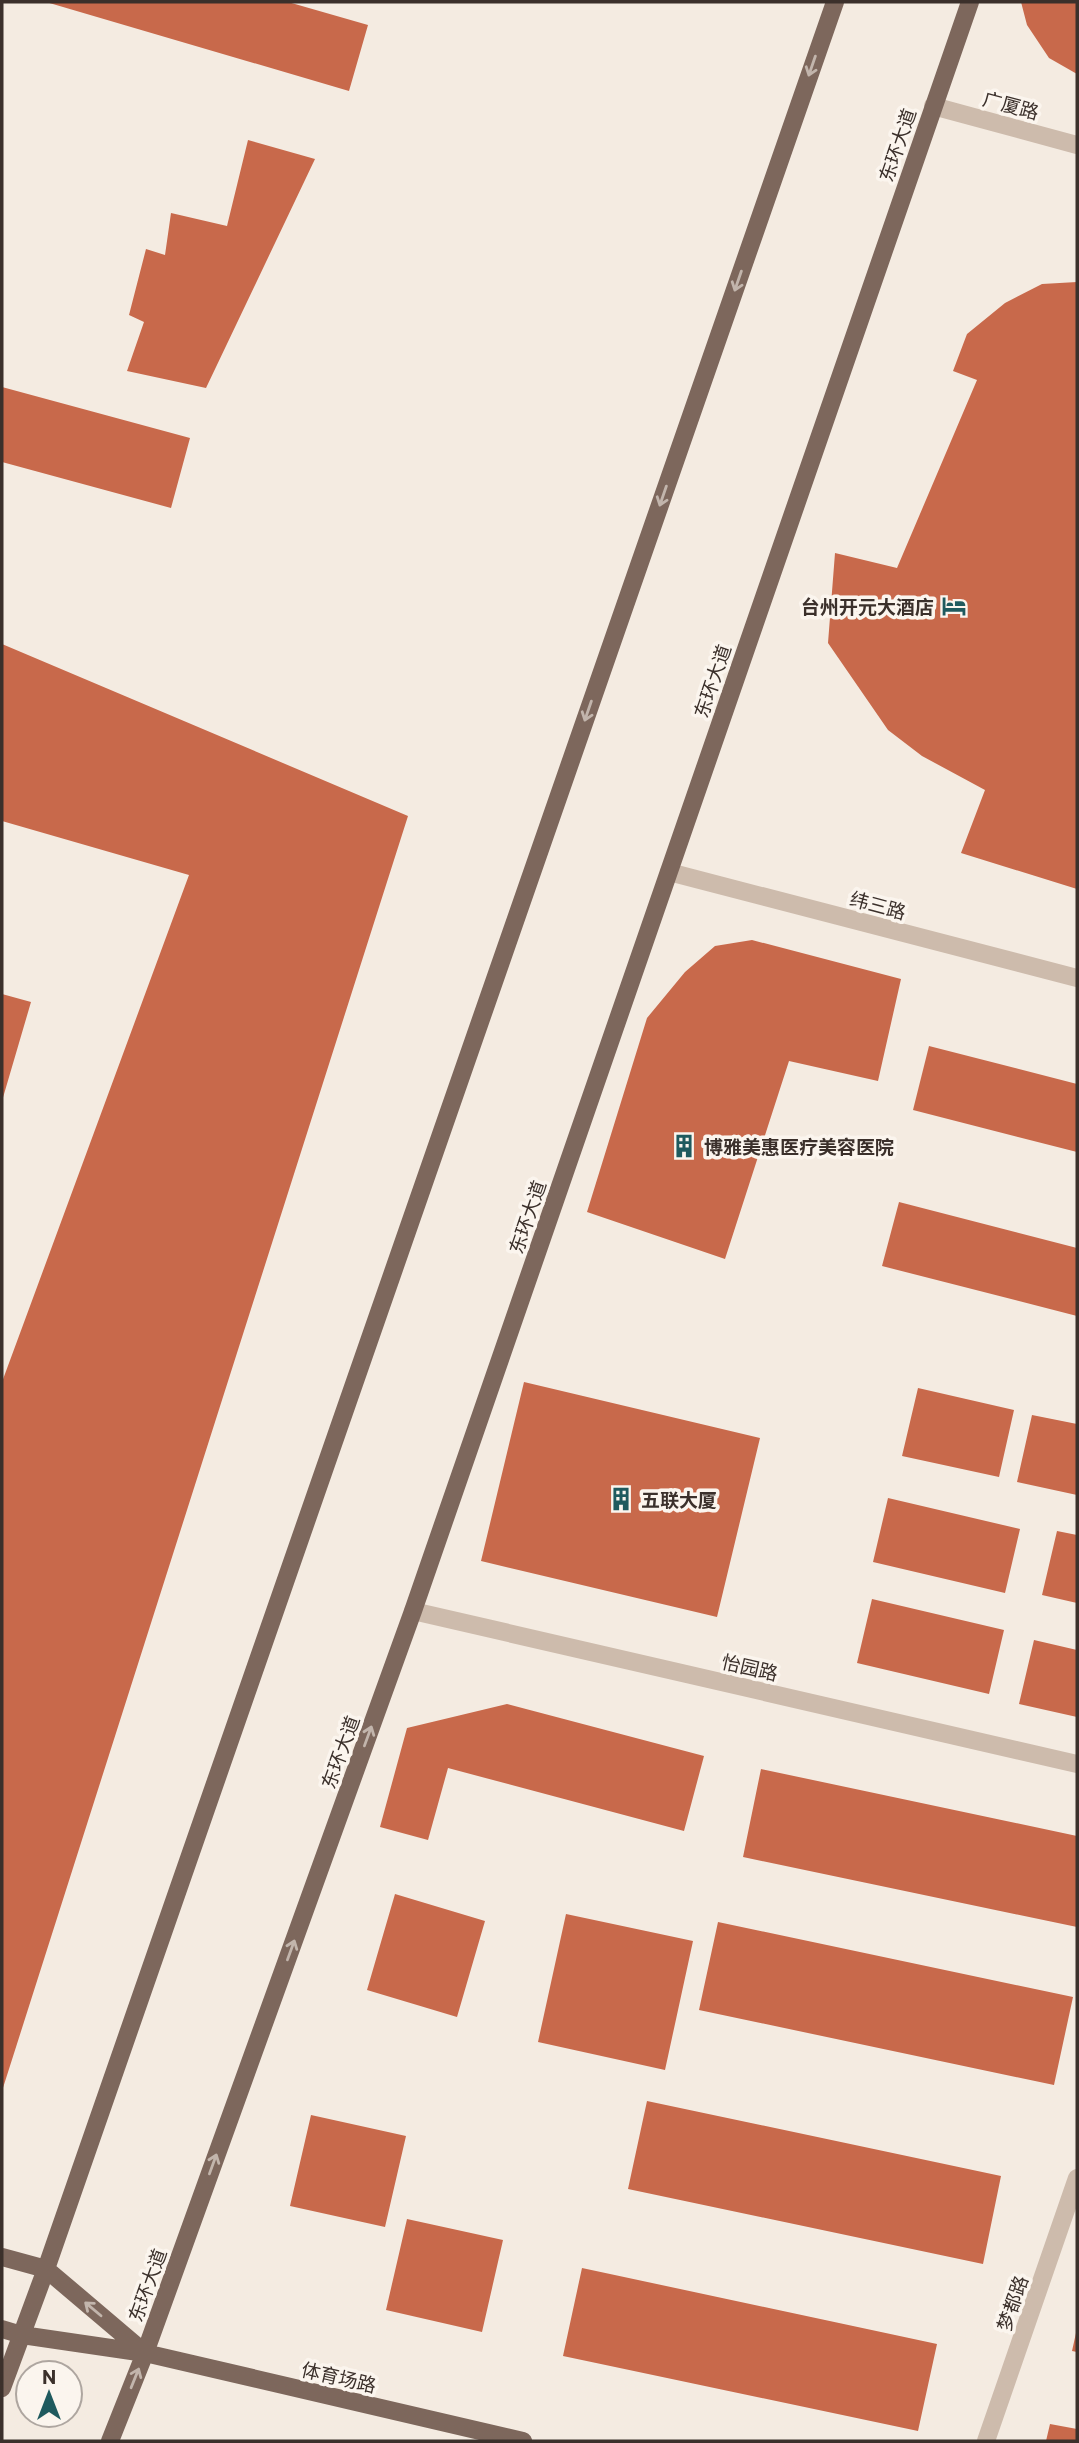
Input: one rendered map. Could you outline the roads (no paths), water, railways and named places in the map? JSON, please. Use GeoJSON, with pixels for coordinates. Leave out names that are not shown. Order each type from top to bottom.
{"type":"FeatureCollection","features":[{"type":"Feature","properties":{"kind":"main road"},"geometry":{"type":"LineString","coordinates":[[2,2388],[46,2269],[835,2]]}},
{"type":"Feature","properties":{"kind":"main road","name":"东环大道"},"geometry":{"type":"LineString","coordinates":[[110,2441],[145,2353],[413,1611],[971,2]]}},
{"type":"Feature","properties":{"kind":"main road","name":"体育场路"},"geometry":{"type":"LineString","coordinates":[[2,2257],[46,2269],[145,2353]]}},
{"type":"Feature","properties":{"kind":"main road","name":"体育场路"},"geometry":{"type":"LineString","coordinates":[[2,2329],[22,2335],[145,2353],[523,2441]]}},
{"type":"Feature","properties":{"kind":"street","name":"广厦路"},"geometry":{"type":"LineString","coordinates":[[933,106],[1077,145]]}},
{"type":"Feature","properties":{"kind":"street","name":"纬三路"},"geometry":{"type":"LineString","coordinates":[[669,872],[1077,978]]}},
{"type":"Feature","properties":{"kind":"street","name":"怡园路"},"geometry":{"type":"LineString","coordinates":[[413,1611],[1077,1765]]}},
{"type":"Feature","properties":{"kind":"street","name":"梦都路"},"geometry":{"type":"LineString","coordinates":[[986,2441],[1077,2178]]}},
{"type":"Feature","properties":{"kind":"place","name":"台州开元大酒店"},"geometry":{"type":"Point","coordinates":[954,606]}},
{"type":"Feature","properties":{"kind":"place","name":"博雅美惠医疗美容医院"},"geometry":{"type":"Point","coordinates":[684,1146]}},
{"type":"Feature","properties":{"kind":"place","name":"五联大厦"},"geometry":{"type":"Point","coordinates":[621,1499]}}]}
